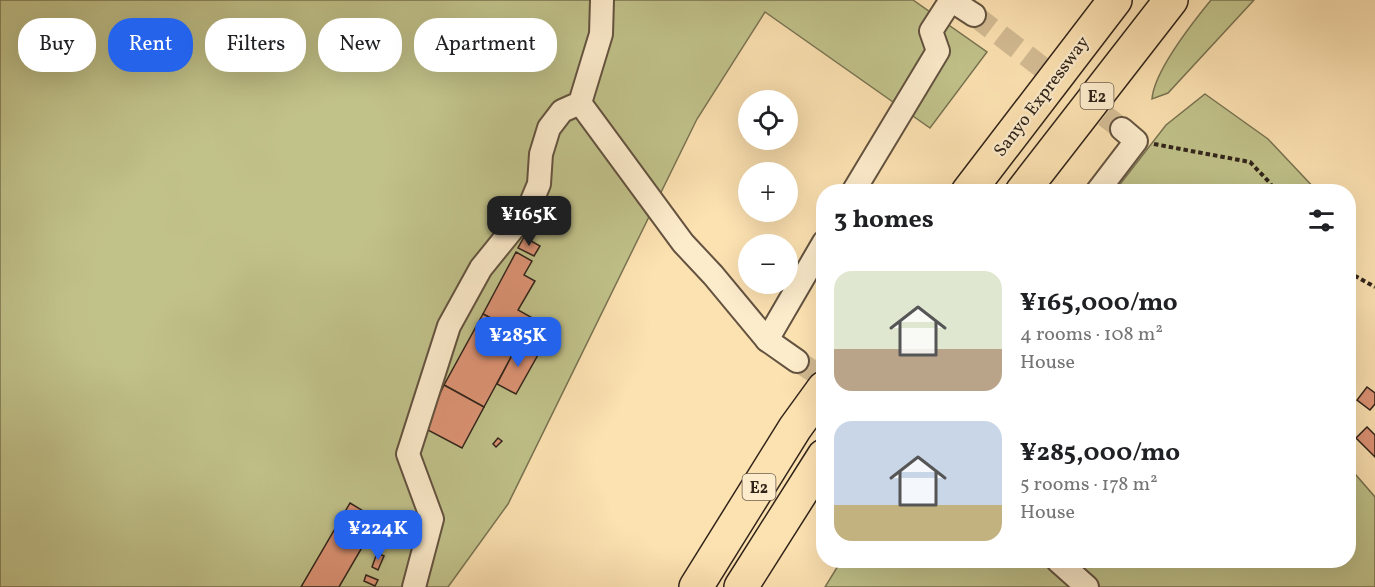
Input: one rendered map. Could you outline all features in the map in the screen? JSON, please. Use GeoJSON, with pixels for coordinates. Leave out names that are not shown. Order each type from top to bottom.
{"type":"FeatureCollection","features":[{"type":"Feature","properties":{"kind":"highway","name":"Sanyo Expressway"},"geometry":{"type":"LineString","coordinates":[[974,184],[1114,0]]}},
{"type":"Feature","properties":{"kind":"highway","name":"E2"},"geometry":{"type":"LineString","coordinates":[[1028,184],[1171,0]]}},
{"type":"Feature","properties":{"kind":"highway","name":"E2"},"geometry":{"type":"LineString","coordinates":[[696,587],[795,428],[816,399]]}},
{"type":"Feature","properties":{"kind":"highway","name":"E2"},"geometry":{"type":"LineString","coordinates":[[741,587],[816,469]]}},
{"type":"Feature","properties":{"kind":"street"},"geometry":{"type":"LineString","coordinates":[[414,587],[432,519],[408,454],[449,326],[481,268],[528,210],[538,184],[541,154],[549,129],[562,111],[580,103],[601,34],[603,0]]}},
{"type":"Feature","properties":{"kind":"street"},"geometry":{"type":"LineString","coordinates":[[858,184],[938,51],[931,31],[951,0],[974,15]]}},
{"type":"Feature","properties":{"kind":"street"},"geometry":{"type":"LineString","coordinates":[[580,103],[683,243],[767,340],[797,361]]}},
{"type":"Feature","properties":{"kind":"street"},"geometry":{"type":"LineString","coordinates":[[1101,184],[1129,135]]}},
{"type":"Feature","properties":{"kind":"street"},"geometry":{"type":"LineString","coordinates":[[767,340],[816,256]]}},
{"type":"Feature","properties":{"kind":"street"},"geometry":{"type":"LineString","coordinates":[[1066,568],[1087,587]]}},
{"type":"Feature","properties":{"kind":"path"},"geometry":{"type":"LineString","coordinates":[[1129,135],[1250,162],[1271,184]]}},
{"type":"Feature","properties":{"kind":"path"},"geometry":{"type":"LineString","coordinates":[[1356,276],[1375,287]]}},
{"type":"Feature","properties":{"kind":"green space"},"geometry":{"type":"Polygon","coordinates":[[[0,0],[913,0],[987,52],[930,128],[765,12],[697,119],[508,504],[448,587],[0,587],[0,0]]]}},
{"type":"Feature","properties":{"kind":"green space"},"geometry":{"type":"Polygon","coordinates":[[[1211,0],[1254,0],[1168,93],[1152,99],[1154,88],[1167,62],[1211,0]]]}},
{"type":"Feature","properties":{"kind":"green space"},"geometry":{"type":"Polygon","coordinates":[[[1205,94],[1268,139],[1310,184],[1120,184],[1166,125],[1205,94]]]}},
{"type":"Feature","properties":{"kind":"green space"},"geometry":{"type":"Polygon","coordinates":[[[1356,475],[1375,497],[1375,587],[1098,587],[1078,568],[1356,568],[1356,475]]]}},
{"type":"Feature","properties":{"kind":"green space"},"geometry":{"type":"Polygon","coordinates":[[[837,568],[1050,568],[1072,587],[825,587],[837,568]]]}},
{"type":"Feature","properties":{"kind":"building"},"geometry":{"type":"Polygon","coordinates":[[[524,237],[540,246],[534,256],[518,248],[524,237]]]}},
{"type":"Feature","properties":{"kind":"building"},"geometry":{"type":"Polygon","coordinates":[[[516,252],[532,261],[524,275],[535,281],[518,310],[545,325],[536,342],[483,314],[516,252]]]}},
{"type":"Feature","properties":{"kind":"building"},"geometry":{"type":"Polygon","coordinates":[[[483,314],[523,335],[484,407],[444,385],[483,314]]]}},
{"type":"Feature","properties":{"kind":"building"},"geometry":{"type":"Polygon","coordinates":[[[519,342],[539,353],[516,394],[497,384],[519,342]]]}},
{"type":"Feature","properties":{"kind":"building"},"geometry":{"type":"Polygon","coordinates":[[[444,385],[484,407],[462,448],[424,428],[444,385]]]}},
{"type":"Feature","properties":{"kind":"building"},"geometry":{"type":"Polygon","coordinates":[[[1367,387],[1375,393],[1375,404],[1370,410],[1357,400],[1367,387]]]}},
{"type":"Feature","properties":{"kind":"building"},"geometry":{"type":"Polygon","coordinates":[[[1367,427],[1375,435],[1375,457],[1356,438],[1367,427]]]}},
{"type":"Feature","properties":{"kind":"building"},"geometry":{"type":"Polygon","coordinates":[[[498,438],[502,441],[496,447],[493,444],[498,438]]]}},
{"type":"Feature","properties":{"kind":"building"},"geometry":{"type":"Polygon","coordinates":[[[350,503],[378,520],[339,587],[301,587],[350,503]]]}},
{"type":"Feature","properties":{"kind":"building"},"geometry":{"type":"Polygon","coordinates":[[[377,553],[384,556],[378,570],[372,567],[377,553]]]}},
{"type":"Feature","properties":{"kind":"building"},"geometry":{"type":"Polygon","coordinates":[[[366,575],[378,580],[375,586],[364,581],[366,575]]]}},
{"type":"Feature","properties":{"kind":"tunnel"},"geometry":{"type":"LineString","coordinates":[[974,15],[1122,129]]}},
{"type":"Feature","properties":{"kind":"tunnel"},"geometry":{"type":"LineString","coordinates":[[797,361],[816,373]]}}]}
